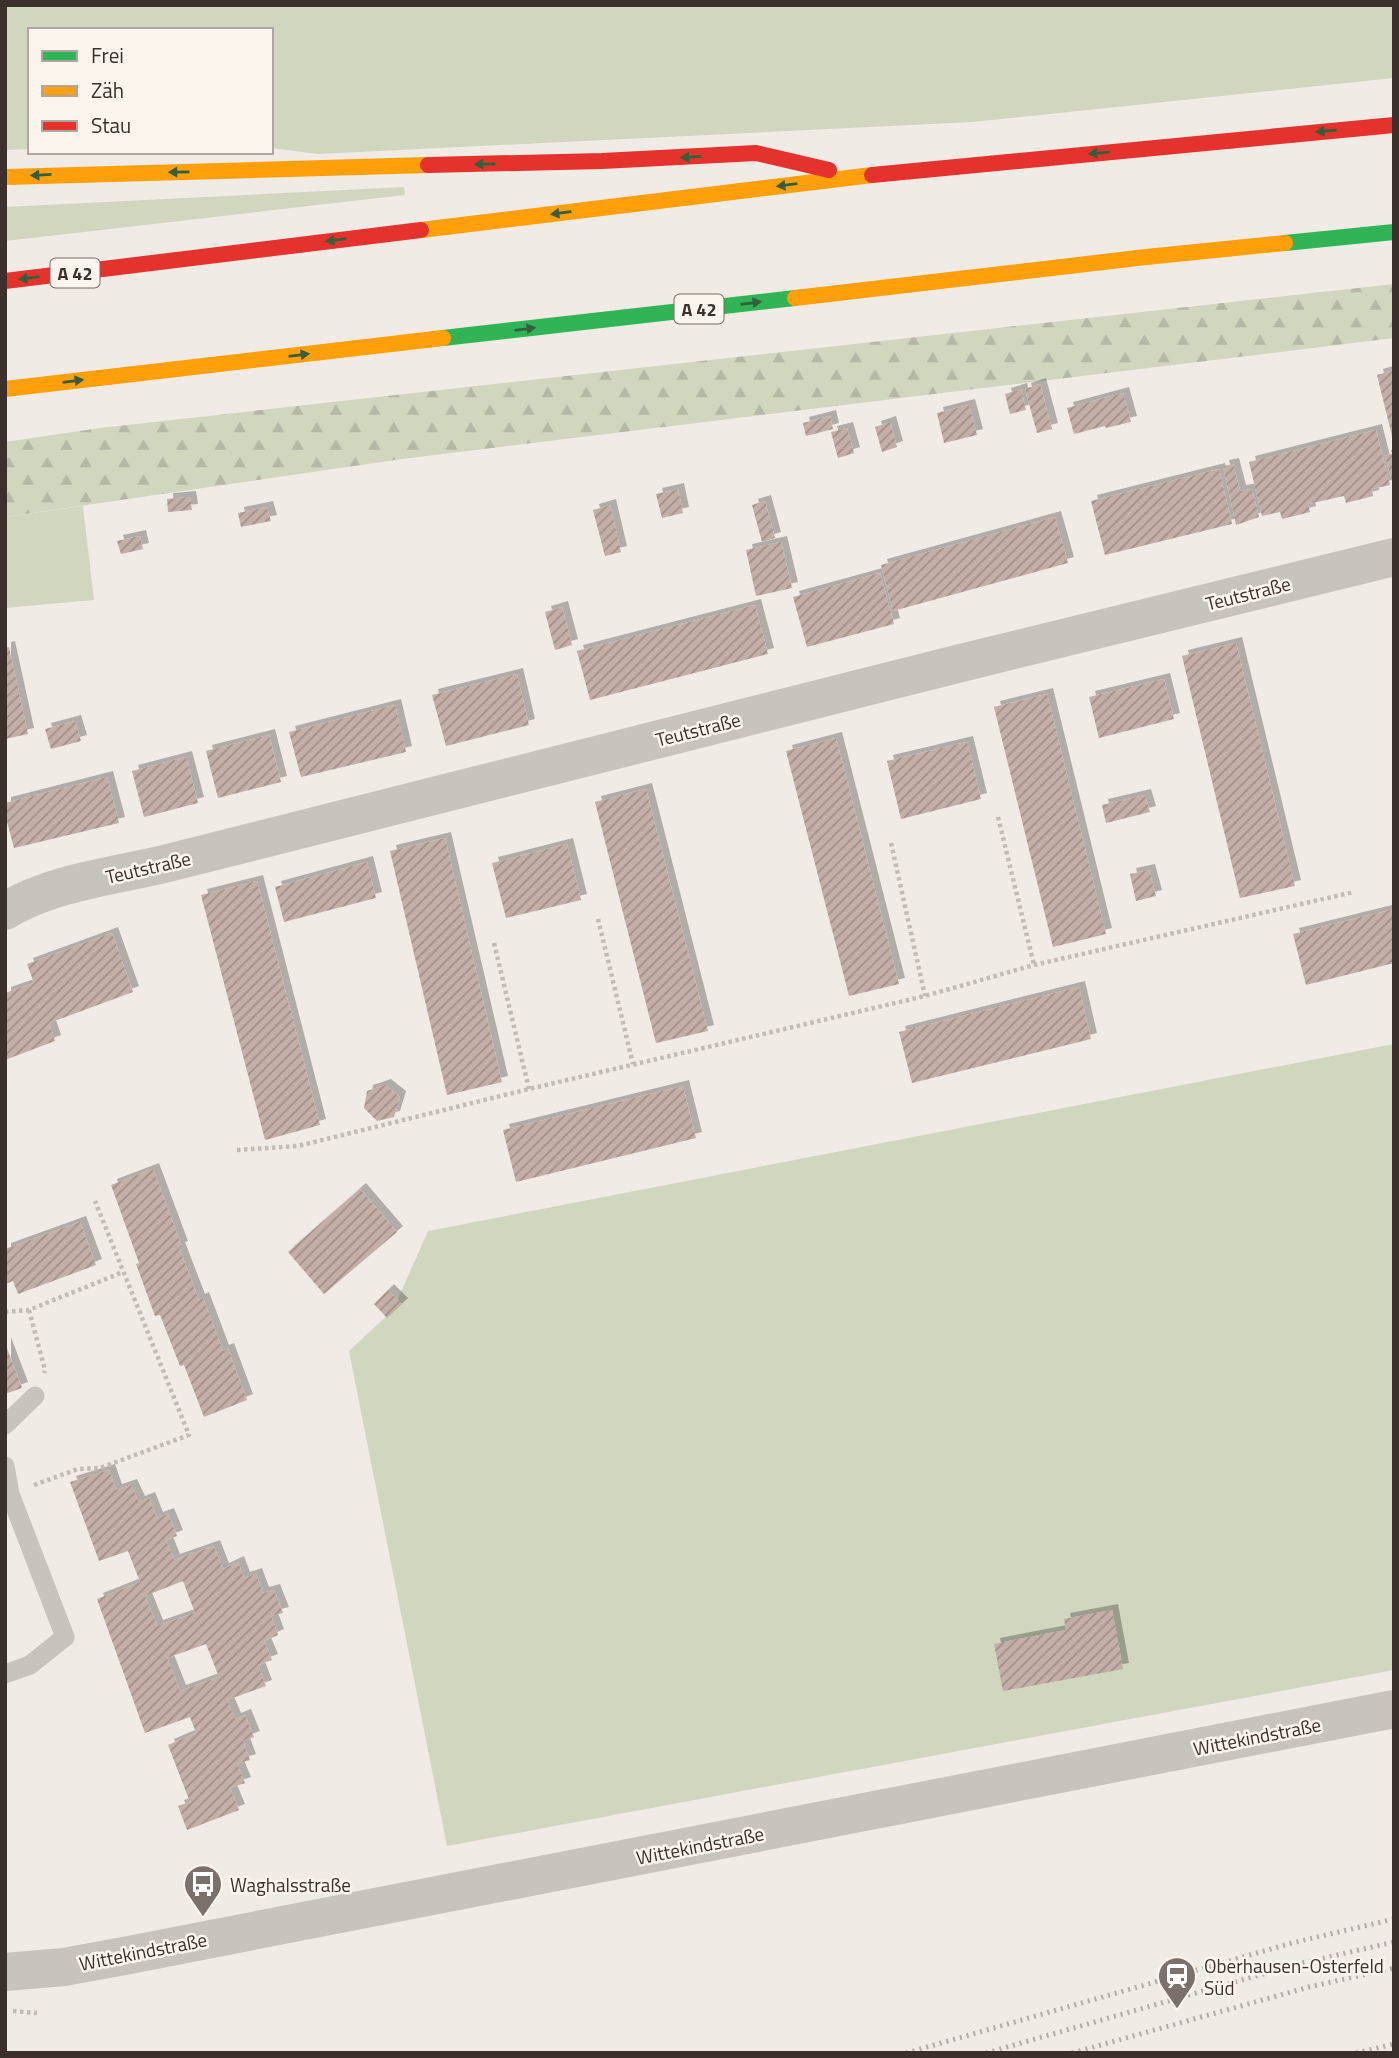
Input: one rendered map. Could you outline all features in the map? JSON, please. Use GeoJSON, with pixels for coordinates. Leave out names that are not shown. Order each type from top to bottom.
{"type":"FeatureCollection","features":[{"type":"Feature","properties":{"kind":"highway","name":"A 42"},"geometry":{"type":"LineString","coordinates":[[5,281],[855,177],[1394,125]]}},
{"type":"Feature","properties":{"kind":"highway"},"geometry":{"type":"LineString","coordinates":[[5,177],[602,162],[756,153],[855,177]]}},
{"type":"Feature","properties":{"kind":"highway","name":"A 42"},"geometry":{"type":"LineString","coordinates":[[5,389],[1146,257],[1394,232]]}},
{"type":"Feature","properties":{"kind":"street","name":"Teutstraße"},"geometry":{"type":"LineString","coordinates":[[5,911],[23,900],[53,889],[164,864],[944,667],[1394,557]]}},
{"type":"Feature","properties":{"kind":"street","name":"Wittekindstraße"},"geometry":{"type":"LineString","coordinates":[[5,1972],[64,1967],[124,1956],[1394,1709]]}},
{"type":"Feature","properties":{"kind":"lane"},"geometry":{"type":"LineString","coordinates":[[5,1426],[34,1396]]}},
{"type":"Feature","properties":{"kind":"lane"},"geometry":{"type":"LineString","coordinates":[[5,1466],[10,1494],[65,1637],[30,1665],[5,1674]]}},
{"type":"Feature","properties":{"kind":"path"},"geometry":{"type":"LineString","coordinates":[[998,817],[1034,965]]}},
{"type":"Feature","properties":{"kind":"path"},"geometry":{"type":"LineString","coordinates":[[891,843],[925,996]]}},
{"type":"Feature","properties":{"kind":"path"},"geometry":{"type":"LineString","coordinates":[[237,1150],[298,1146],[925,996],[1034,965],[1354,892]]}},
{"type":"Feature","properties":{"kind":"path"},"geometry":{"type":"LineString","coordinates":[[598,919],[633,1064]]}},
{"type":"Feature","properties":{"kind":"path"},"geometry":{"type":"LineString","coordinates":[[494,943],[529,1089]]}},
{"type":"Feature","properties":{"kind":"path"},"geometry":{"type":"LineString","coordinates":[[10,1494],[78,1469],[100,1468],[189,1435],[95,1201]]}},
{"type":"Feature","properties":{"kind":"path"},"geometry":{"type":"LineString","coordinates":[[5,1312],[29,1310],[123,1272]]}},
{"type":"Feature","properties":{"kind":"path"},"geometry":{"type":"LineString","coordinates":[[29,1310],[45,1370],[34,1396]]}},
{"type":"Feature","properties":{"kind":"path"},"geometry":{"type":"LineString","coordinates":[[5,2010],[37,2013]]}},
{"type":"Feature","properties":{"kind":"green space"},"geometry":{"type":"Polygon","coordinates":[[[5,5],[1394,5],[1394,78],[972,122],[318,154],[273,148],[273,28],[28,28],[28,149],[5,150],[5,5]]]}},
{"type":"Feature","properties":{"kind":"green space"},"geometry":{"type":"Polygon","coordinates":[[[404,187],[405,195],[5,241],[5,207],[404,187]]]}},
{"type":"Feature","properties":{"kind":"green space"},"geometry":{"type":"Polygon","coordinates":[[[1394,284],[1394,338],[402,459],[5,517],[5,442],[100,428],[1394,284]]]}},
{"type":"Feature","properties":{"kind":"green space"},"geometry":{"type":"Polygon","coordinates":[[[83,506],[94,600],[5,608],[5,517],[83,506]]]}},
{"type":"Feature","properties":{"kind":"green space"},"geometry":{"type":"Polygon","coordinates":[[[1394,1044],[1394,1670],[447,1846],[349,1351],[393,1310],[428,1231],[1394,1044]]]}},
{"type":"Feature","properties":{"kind":"building"},"geometry":{"type":"Polygon","coordinates":[[[1394,370],[1394,440],[1393,440],[1377,375],[1394,370]]]}},
{"type":"Feature","properties":{"kind":"building"},"geometry":{"type":"Polygon","coordinates":[[[1040,384],[1052,429],[1037,433],[1025,389],[1040,384]]]}},
{"type":"Feature","properties":{"kind":"building"},"geometry":{"type":"Polygon","coordinates":[[[1021,389],[1026,410],[1010,414],[1005,394],[1021,389]]]}},
{"type":"Feature","properties":{"kind":"building"},"geometry":{"type":"Polygon","coordinates":[[[1123,393],[1131,422],[1074,434],[1067,408],[1123,393]]]}},
{"type":"Feature","properties":{"kind":"building"},"geometry":{"type":"Polygon","coordinates":[[[969,405],[977,435],[944,443],[937,413],[969,405]]]}},
{"type":"Feature","properties":{"kind":"building"},"geometry":{"type":"Polygon","coordinates":[[[830,416],[833,429],[806,436],[803,423],[830,416]]]}},
{"type":"Feature","properties":{"kind":"building"},"geometry":{"type":"Polygon","coordinates":[[[890,422],[897,447],[882,452],[875,427],[890,422]]]}},
{"type":"Feature","properties":{"kind":"building"},"geometry":{"type":"Polygon","coordinates":[[[847,428],[854,453],[838,458],[831,432],[847,428]]]}},
{"type":"Feature","properties":{"kind":"building"},"geometry":{"type":"Polygon","coordinates":[[[1376,430],[1390,485],[1372,489],[1373,496],[1346,503],[1344,496],[1308,504],[1310,512],[1282,519],[1280,512],[1262,516],[1249,462],[1376,430]]]}},
{"type":"Feature","properties":{"kind":"building"},"geometry":{"type":"Polygon","coordinates":[[[1394,453],[1394,485],[1393,485],[1385,456],[1394,453]]]}},
{"type":"Feature","properties":{"kind":"building"},"geometry":{"type":"Polygon","coordinates":[[[1233,464],[1240,491],[1252,489],[1259,517],[1236,525],[1223,466],[1233,464]]]}},
{"type":"Feature","properties":{"kind":"building"},"geometry":{"type":"Polygon","coordinates":[[[1219,469],[1232,524],[1105,555],[1091,501],[1219,469]]]}},
{"type":"Feature","properties":{"kind":"building"},"geometry":{"type":"Polygon","coordinates":[[[678,489],[683,513],[662,518],[656,494],[678,489]]]}},
{"type":"Feature","properties":{"kind":"building"},"geometry":{"type":"Polygon","coordinates":[[[190,497],[192,510],[168,512],[167,499],[190,497]]]}},
{"type":"Feature","properties":{"kind":"building"},"geometry":{"type":"Polygon","coordinates":[[[765,501],[775,538],[762,542],[752,505],[765,501]]]}},
{"type":"Feature","properties":{"kind":"building"},"geometry":{"type":"Polygon","coordinates":[[[610,505],[621,552],[605,556],[593,510],[610,505]]]}},
{"type":"Feature","properties":{"kind":"building"},"geometry":{"type":"Polygon","coordinates":[[[267,507],[271,521],[241,527],[238,513],[267,507]]]}},
{"type":"Feature","properties":{"kind":"building"},"geometry":{"type":"Polygon","coordinates":[[[1055,517],[1068,563],[893,611],[881,565],[1055,517]]]}},
{"type":"Feature","properties":{"kind":"building"},"geometry":{"type":"Polygon","coordinates":[[[140,536],[143,549],[121,554],[117,541],[140,536]]]}},
{"type":"Feature","properties":{"kind":"building"},"geometry":{"type":"Polygon","coordinates":[[[781,542],[792,588],[756,596],[746,550],[781,542]]]}},
{"type":"Feature","properties":{"kind":"building"},"geometry":{"type":"Polygon","coordinates":[[[880,573],[894,624],[807,647],[793,597],[880,573]]]}},
{"type":"Feature","properties":{"kind":"building"},"geometry":{"type":"Polygon","coordinates":[[[755,605],[768,654],[590,700],[577,651],[755,605]]]}},
{"type":"Feature","properties":{"kind":"building"},"geometry":{"type":"Polygon","coordinates":[[[562,607],[572,645],[555,650],[545,612],[562,607]]]}},
{"type":"Feature","properties":{"kind":"building"},"geometry":{"type":"Polygon","coordinates":[[[1236,643],[1295,886],[1240,898],[1182,656],[1236,643]]]}},
{"type":"Feature","properties":{"kind":"building"},"geometry":{"type":"Polygon","coordinates":[[[9,647],[28,734],[5,739],[5,648],[9,647]]]}},
{"type":"Feature","properties":{"kind":"building"},"geometry":{"type":"Polygon","coordinates":[[[517,674],[529,725],[446,746],[432,695],[517,674]]]}},
{"type":"Feature","properties":{"kind":"building"},"geometry":{"type":"Polygon","coordinates":[[[1164,679],[1174,719],[1099,738],[1089,697],[1164,679]]]}},
{"type":"Feature","properties":{"kind":"building"},"geometry":{"type":"Polygon","coordinates":[[[1047,694],[1106,934],[1053,947],[994,707],[1047,694]]]}},
{"type":"Feature","properties":{"kind":"building"},"geometry":{"type":"Polygon","coordinates":[[[395,705],[406,752],[301,777],[289,732],[395,705]]]}},
{"type":"Feature","properties":{"kind":"building"},"geometry":{"type":"Polygon","coordinates":[[[75,721],[81,741],[51,749],[45,729],[75,721]]]}},
{"type":"Feature","properties":{"kind":"building"},"geometry":{"type":"Polygon","coordinates":[[[269,735],[281,782],[218,798],[206,751],[269,735]]]}},
{"type":"Feature","properties":{"kind":"building"},"geometry":{"type":"Polygon","coordinates":[[[836,738],[899,984],[849,996],[786,751],[836,738]]]}},
{"type":"Feature","properties":{"kind":"building"},"geometry":{"type":"Polygon","coordinates":[[[967,742],[981,799],[901,819],[887,761],[967,742]]]}},
{"type":"Feature","properties":{"kind":"building"},"geometry":{"type":"Polygon","coordinates":[[[186,757],[198,803],[144,817],[132,771],[186,757]]]}},
{"type":"Feature","properties":{"kind":"building"},"geometry":{"type":"Polygon","coordinates":[[[107,777],[119,823],[14,848],[5,814],[5,803],[107,777]]]}},
{"type":"Feature","properties":{"kind":"building"},"geometry":{"type":"Polygon","coordinates":[[[646,789],[708,1031],[656,1043],[595,802],[646,789]]]}},
{"type":"Feature","properties":{"kind":"building"},"geometry":{"type":"Polygon","coordinates":[[[1145,795],[1150,812],[1106,823],[1102,805],[1145,795]]]}},
{"type":"Feature","properties":{"kind":"building"},"geometry":{"type":"Polygon","coordinates":[[[445,838],[502,1082],[447,1095],[390,851],[445,838]]]}},
{"type":"Feature","properties":{"kind":"building"},"geometry":{"type":"Polygon","coordinates":[[[567,844],[581,900],[506,918],[492,863],[567,844]]]}},
{"type":"Feature","properties":{"kind":"building"},"geometry":{"type":"Polygon","coordinates":[[[367,862],[376,898],[284,922],[275,887],[367,862]]]}},
{"type":"Feature","properties":{"kind":"building"},"geometry":{"type":"Polygon","coordinates":[[[1149,870],[1156,896],[1136,901],[1130,874],[1149,870]]]}},
{"type":"Feature","properties":{"kind":"building"},"geometry":{"type":"Polygon","coordinates":[[[257,881],[320,1125],[265,1140],[201,895],[257,881]]]}},
{"type":"Feature","properties":{"kind":"building"},"geometry":{"type":"Polygon","coordinates":[[[1394,909],[1394,963],[1306,985],[1293,934],[1394,909]]]}},
{"type":"Feature","properties":{"kind":"building"},"geometry":{"type":"Polygon","coordinates":[[[112,933],[133,992],[49,1023],[55,1041],[5,1060],[5,993],[34,983],[27,964],[112,933]]]}},
{"type":"Feature","properties":{"kind":"building"},"geometry":{"type":"Polygon","coordinates":[[[1079,987],[1091,1039],[912,1083],[899,1032],[1079,987]]]}},
{"type":"Feature","properties":{"kind":"building"},"geometry":{"type":"Polygon","coordinates":[[[385,1085],[400,1097],[394,1117],[377,1121],[364,1108],[367,1091],[385,1085]]]}},
{"type":"Feature","properties":{"kind":"building"},"geometry":{"type":"Polygon","coordinates":[[[683,1086],[696,1138],[516,1182],[503,1130],[683,1086]]]}},
{"type":"Feature","properties":{"kind":"building"},"geometry":{"type":"Polygon","coordinates":[[[153,1169],[199,1300],[203,1298],[223,1351],[228,1349],[247,1400],[204,1417],[184,1365],[180,1366],[160,1315],[155,1316],[111,1185],[153,1169]]]}},
{"type":"Feature","properties":{"kind":"building"},"geometry":{"type":"Polygon","coordinates":[[[360,1189],[397,1232],[324,1294],[288,1252],[360,1189]]]}},
{"type":"Feature","properties":{"kind":"building"},"geometry":{"type":"Polygon","coordinates":[[[80,1222],[96,1265],[18,1294],[13,1281],[5,1284],[5,1249],[80,1222]]]}},
{"type":"Feature","properties":{"kind":"building"},"geometry":{"type":"Polygon","coordinates":[[[388,1290],[402,1304],[387,1318],[374,1304],[388,1290]]]}},
{"type":"Feature","properties":{"kind":"building"},"geometry":{"type":"Polygon","coordinates":[[[5,1343],[22,1388],[5,1394],[5,1343]]]}},
{"type":"Feature","properties":{"kind":"building"},"geometry":{"type":"Polygon","coordinates":[[[109,1470],[116,1490],[131,1485],[139,1502],[149,1498],[157,1518],[168,1514],[177,1536],[166,1540],[174,1560],[214,1546],[223,1569],[238,1562],[244,1578],[256,1574],[263,1593],[274,1590],[283,1613],[271,1616],[278,1635],[264,1641],[272,1660],[258,1665],[266,1686],[227,1700],[235,1719],[245,1715],[254,1737],[243,1741],[250,1760],[237,1764],[245,1783],[230,1788],[239,1810],[187,1830],[178,1806],[190,1802],[168,1745],[196,1733],[190,1717],[145,1733],[97,1599],[140,1582],[128,1551],[99,1561],[70,1482],[109,1470]],[[183,1581],[145,1596],[157,1626],[195,1613],[183,1581]],[[206,1644],[167,1658],[180,1691],[219,1677],[206,1644]]]}},
{"type":"Feature","properties":{"kind":"building"},"geometry":{"type":"Polygon","coordinates":[[[1112,1610],[1123,1669],[1003,1691],[994,1644],[1066,1630],[1064,1619],[1112,1610]]]}},
{"type":"Feature","properties":{"kind":"railway"},"geometry":{"type":"LineString","coordinates":[[906,2053],[1292,1943],[1394,1919]]}},
{"type":"Feature","properties":{"kind":"railway"},"geometry":{"type":"LineString","coordinates":[[986,2053],[1298,1964],[1394,1942]]}},
{"type":"Feature","properties":{"kind":"railway"},"geometry":{"type":"LineString","coordinates":[[1072,2053],[1309,1987],[1394,1968]]}},
{"type":"Feature","properties":{"kind":"railway"},"geometry":{"type":"LineString","coordinates":[[1356,2053],[1394,2044]]}},
{"type":"Feature","properties":{"kind":"traffic: fast"},"geometry":{"type":"LineString","coordinates":[[1285,243],[1394,232]]}},
{"type":"Feature","properties":{"kind":"traffic: fast"},"geometry":{"type":"LineString","coordinates":[[443,338],[795,298]]}},
{"type":"Feature","properties":{"kind":"traffic: slow"},"geometry":{"type":"LineString","coordinates":[[5,177],[428,165]]}},
{"type":"Feature","properties":{"kind":"traffic: slow"},"geometry":{"type":"LineString","coordinates":[[421,230],[872,175]]}},
{"type":"Feature","properties":{"kind":"traffic: slow"},"geometry":{"type":"LineString","coordinates":[[795,298],[1285,243]]}},
{"type":"Feature","properties":{"kind":"traffic: slow"},"geometry":{"type":"LineString","coordinates":[[5,389],[443,338]]}},
{"type":"Feature","properties":{"kind":"traffic: jam"},"geometry":{"type":"LineString","coordinates":[[872,175],[1394,125]]}},
{"type":"Feature","properties":{"kind":"traffic: jam"},"geometry":{"type":"LineString","coordinates":[[428,165],[602,161],[756,153],[829,170]]}},
{"type":"Feature","properties":{"kind":"traffic: jam"},"geometry":{"type":"LineString","coordinates":[[5,281],[421,230]]}},
{"type":"Feature","properties":{"kind":"place","name":"Waghalsstraße"},"geometry":{"type":"Point","coordinates":[203,1918]}},
{"type":"Feature","properties":{"kind":"place","name":"Oberhausen-Osterfeld Süd"},"geometry":{"type":"Point","coordinates":[1177,2010]}}]}
